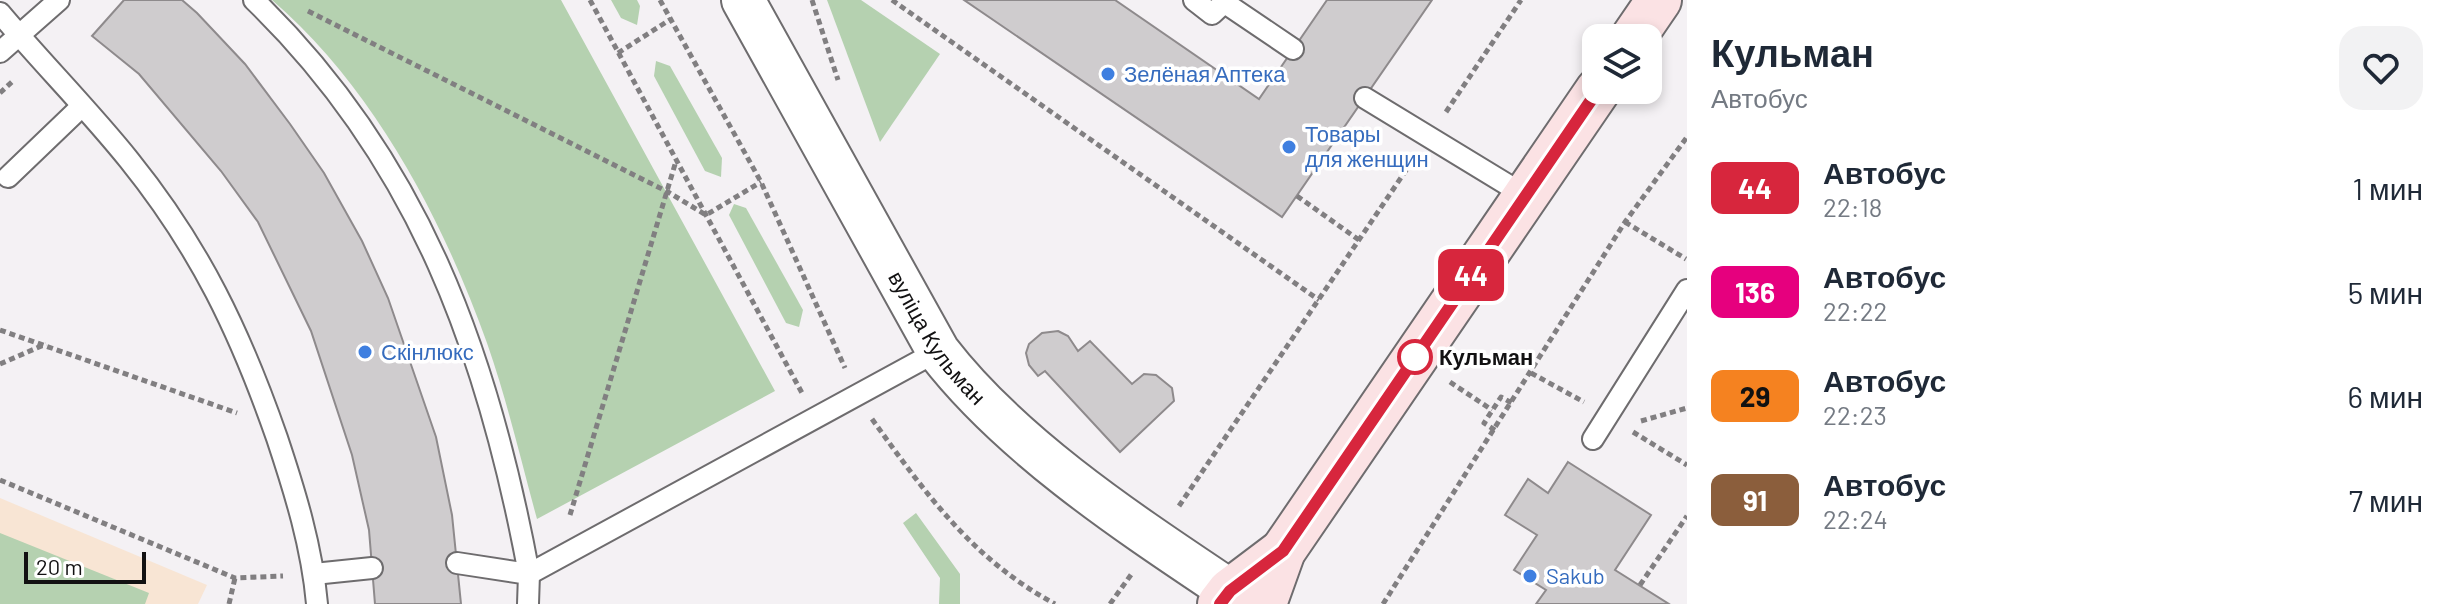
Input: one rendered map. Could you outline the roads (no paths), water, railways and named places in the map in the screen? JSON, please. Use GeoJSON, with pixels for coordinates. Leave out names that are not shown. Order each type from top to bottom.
{"type":"FeatureCollection","features":[{"type":"Feature","properties":{"kind":"main road"},"geometry":{"type":"LineString","coordinates":[[1643,24],[1659,0]]}},
{"type":"Feature","properties":{"kind":"main road"},"geometry":{"type":"LineString","coordinates":[[1241,601],[1283,551],[1588,104]]}},
{"type":"Feature","properties":{"kind":"street","name":"вуліца Кульман"},"geometry":{"type":"LineString","coordinates":[[743,0],[938,351],[961,380],[1056,464],[1155,541],[1241,601]]}},
{"type":"Feature","properties":{"kind":"lane"},"geometry":{"type":"LineString","coordinates":[[0,52],[59,0]]}},
{"type":"Feature","properties":{"kind":"lane"},"geometry":{"type":"LineString","coordinates":[[254,0],[332,84],[372,141],[415,215],[475,352],[495,417],[529,574],[528,604]]}},
{"type":"Feature","properties":{"kind":"lane"},"geometry":{"type":"LineString","coordinates":[[1194,0],[1212,14],[1226,2],[1293,49]]}},
{"type":"Feature","properties":{"kind":"lane"},"geometry":{"type":"LineString","coordinates":[[0,13],[128,159],[199,260],[227,308],[290,477],[314,574],[317,604]]}},
{"type":"Feature","properties":{"kind":"lane"},"geometry":{"type":"LineString","coordinates":[[1365,98],[1427,139],[1526,196]]}},
{"type":"Feature","properties":{"kind":"lane"},"geometry":{"type":"LineString","coordinates":[[8,177],[81,107]]}},
{"type":"Feature","properties":{"kind":"lane"},"geometry":{"type":"LineString","coordinates":[[1593,439],[1687,290]]}},
{"type":"Feature","properties":{"kind":"lane"},"geometry":{"type":"LineString","coordinates":[[457,563],[529,574],[938,351]]}},
{"type":"Feature","properties":{"kind":"lane"},"geometry":{"type":"LineString","coordinates":[[314,574],[372,568]]}},
{"type":"Feature","properties":{"kind":"place","name":"Зелёная Аптека"},"geometry":{"type":"Point","coordinates":[1108,74]}},
{"type":"Feature","properties":{"kind":"place","name":"Товары для женщин"},"geometry":{"type":"Point","coordinates":[1289,147]}},
{"type":"Feature","properties":{"kind":"place","name":"Скінлюкс"},"geometry":{"type":"Point","coordinates":[365,352]}},
{"type":"Feature","properties":{"kind":"place","name":"Кульман"},"geometry":{"type":"Point","coordinates":[1415,357]}},
{"type":"Feature","properties":{"kind":"place","name":"Sakub"},"geometry":{"type":"Point","coordinates":[1530,576]}}]}
